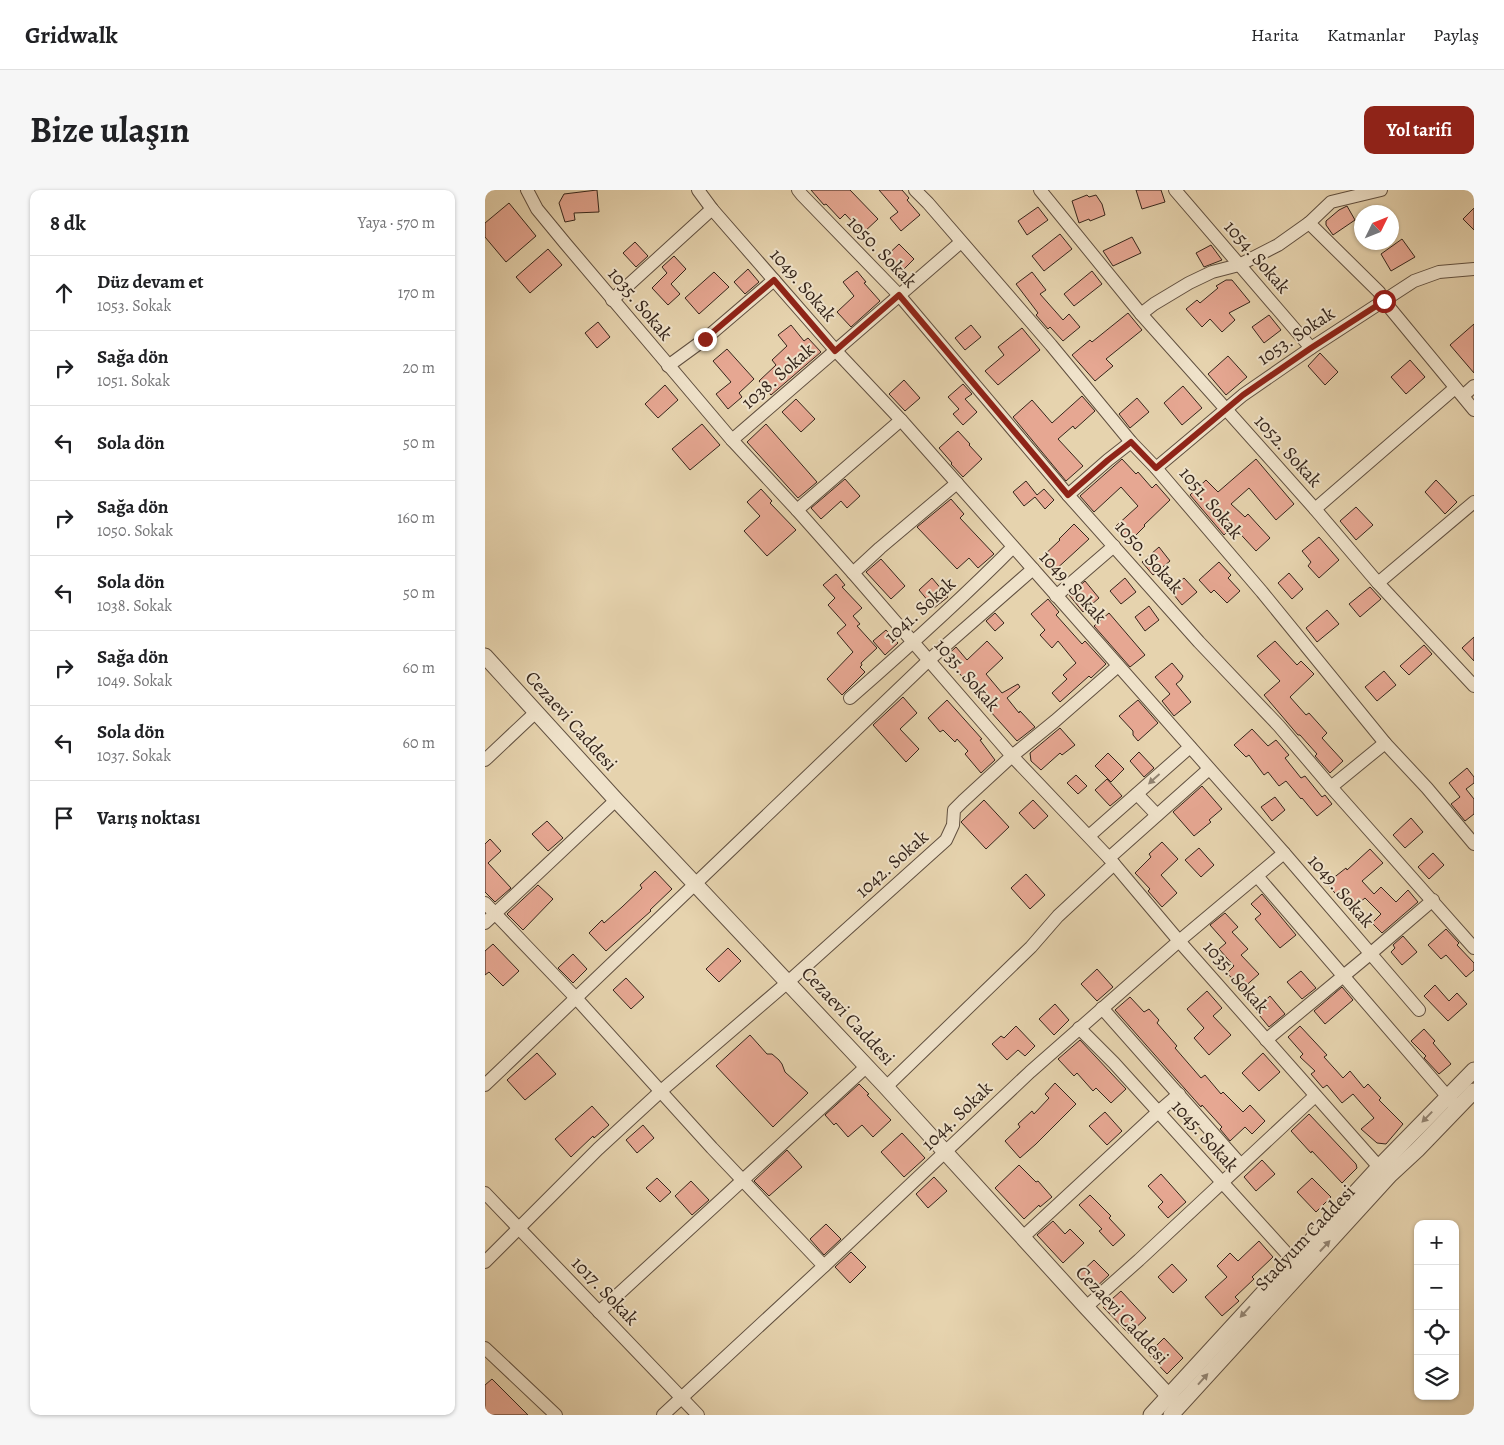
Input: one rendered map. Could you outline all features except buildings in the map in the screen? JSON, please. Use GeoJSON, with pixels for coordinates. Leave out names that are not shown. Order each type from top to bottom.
{"type":"FeatureCollection","features":[{"type":"Feature","properties":{"kind":"street","name":"1035. Sokak"},"geometry":{"type":"LineString","coordinates":[[527,190],[537,209],[732,440],[853,573],[1012,756],[1089,836],[1315,1096],[1384,1171]]}},
{"type":"Feature","properties":{"kind":"street","name":"1049. Sokak"},"geometry":{"type":"LineString","coordinates":[[698,190],[835,351],[901,420],[957,483],[1284,853],[1419,1010]]}},
{"type":"Feature","properties":{"kind":"street","name":"1050. Sokak"},"geometry":{"type":"LineString","coordinates":[[798,190],[899,295],[1068,495],[1199,642],[1279,726],[1474,948]]}},
{"type":"Feature","properties":{"kind":"street","name":"1051. Sokak"},"geometry":{"type":"LineString","coordinates":[[915,190],[1051,345],[1131,442],[1156,468],[1262,592],[1385,743],[1427,788],[1474,844]]}},
{"type":"Feature","properties":{"kind":"street","name":"1052. Sokak"},"geometry":{"type":"LineString","coordinates":[[1040,190],[1141,314],[1315,509],[1378,583],[1474,686]]}},
{"type":"Feature","properties":{"kind":"street","name":"1054. Sokak"},"geometry":{"type":"LineString","coordinates":[[1175,190],[1311,348]]}},
{"type":"Feature","properties":{"kind":"street"},"geometry":{"type":"LineString","coordinates":[[1141,314],[1189,283],[1212,272],[1239,265],[1278,245],[1309,223],[1331,202],[1381,190]]}},
{"type":"Feature","properties":{"kind":"street"},"geometry":{"type":"LineString","coordinates":[[612,300],[713,209]]}},
{"type":"Feature","properties":{"kind":"street"},"geometry":{"type":"LineString","coordinates":[[1309,223],[1379,292],[1384,301],[1474,410]]}},
{"type":"Feature","properties":{"kind":"street","name":"1038. Sokak"},"geometry":{"type":"LineString","coordinates":[[732,440],[961,242]]}},
{"type":"Feature","properties":{"kind":"street","name":"1053. Sokak"},"geometry":{"type":"LineString","coordinates":[[1156,468],[1243,395],[1414,281],[1439,272],[1474,269]]}},
{"type":"Feature","properties":{"kind":"street"},"geometry":{"type":"LineString","coordinates":[[668,366],[705,339],[774,280]]}},
{"type":"Feature","properties":{"kind":"street"},"geometry":{"type":"LineString","coordinates":[[1315,509],[1459,392],[1474,386]]}},
{"type":"Feature","properties":{"kind":"street"},"geometry":{"type":"LineString","coordinates":[[797,510],[901,420]]}},
{"type":"Feature","properties":{"kind":"street"},"geometry":{"type":"LineString","coordinates":[[1068,495],[1131,442]]}},
{"type":"Feature","properties":{"kind":"street"},"geometry":{"type":"LineString","coordinates":[[853,573],[957,483]]}},
{"type":"Feature","properties":{"kind":"street"},"geometry":{"type":"LineString","coordinates":[[1378,583],[1474,502]]}},
{"type":"Feature","properties":{"kind":"street"},"geometry":{"type":"LineString","coordinates":[[1057,596],[1114,546]]}},
{"type":"Feature","properties":{"kind":"street","name":"1041. Sokak"},"geometry":{"type":"LineString","coordinates":[[850,698],[913,643],[1013,548]]}},
{"type":"Feature","properties":{"kind":"street"},"geometry":{"type":"LineString","coordinates":[[485,1085],[827,756],[929,660],[1033,569]]}},
{"type":"Feature","properties":{"kind":"street","name":"Cezaevi Caddesi"},"geometry":{"type":"LineString","coordinates":[[485,656],[616,800],[867,1066],[1176,1408]]}},
{"type":"Feature","properties":{"kind":"street","name":"1042. Sokak"},"geometry":{"type":"LineString","coordinates":[[485,1262],[598,1149],[661,1091],[788,982],[947,840],[953,825],[954,810],[1012,756],[1118,666]]}},
{"type":"Feature","properties":{"kind":"street"},"geometry":{"type":"LineString","coordinates":[[485,760],[536,712]]}},
{"type":"Feature","properties":{"kind":"street"},"geometry":{"type":"LineString","coordinates":[[1331,787],[1385,743]]}},
{"type":"Feature","properties":{"kind":"street"},"geometry":{"type":"LineString","coordinates":[[1089,836],[1190,746]]}},
{"type":"Feature","properties":{"kind":"street"},"geometry":{"type":"LineString","coordinates":[[886,1087],[1031,947],[1057,916],[1157,815],[1209,769]]}},
{"type":"Feature","properties":{"kind":"street"},"geometry":{"type":"LineString","coordinates":[[1137,794],[1157,815]]}},
{"type":"Feature","properties":{"kind":"street"},"geometry":{"type":"LineString","coordinates":[[485,923],[616,800]]}},
{"type":"Feature","properties":{"kind":"street","name":"1044. Sokak"},"geometry":{"type":"LineString","coordinates":[[663,1415],[946,1152],[1029,1072],[1179,940],[1284,853]]}},
{"type":"Feature","properties":{"kind":"street"},"geometry":{"type":"LineString","coordinates":[[1257,876],[1458,1108]]}},
{"type":"Feature","properties":{"kind":"street"},"geometry":{"type":"LineString","coordinates":[[1266,1040],[1371,954],[1433,900]]}},
{"type":"Feature","properties":{"kind":"street"},"geometry":{"type":"LineString","coordinates":[[485,903],[576,998],[742,1180],[824,1266]]}},
{"type":"Feature","properties":{"kind":"street"},"geometry":{"type":"LineString","coordinates":[[1103,1008],[1241,1165]]}},
{"type":"Feature","properties":{"kind":"street","name":"1045. Sokak"},"geometry":{"type":"LineString","coordinates":[[1079,1028],[1114,1063],[1297,1266]]}},
{"type":"Feature","properties":{"kind":"street"},"geometry":{"type":"LineString","coordinates":[[599,1312],[867,1066]]}},
{"type":"Feature","properties":{"kind":"street"},"geometry":{"type":"LineString","coordinates":[[1384,1171],[1447,1097],[1474,1070]]}},
{"type":"Feature","properties":{"kind":"street","name":"Stadyum Caddesi"},"geometry":{"type":"LineString","coordinates":[[1151,1415],[1176,1408],[1297,1266],[1384,1171],[1417,1150],[1474,1092]]}},
{"type":"Feature","properties":{"kind":"street"},"geometry":{"type":"LineString","coordinates":[[1023,1237],[1179,1094]]}},
{"type":"Feature","properties":{"kind":"street"},"geometry":{"type":"LineString","coordinates":[[1086,1307],[1223,1183],[1315,1096]]}},
{"type":"Feature","properties":{"kind":"street","name":"1017. Sokak"},"geometry":{"type":"LineString","coordinates":[[485,1193],[698,1415]]}},
{"type":"Feature","properties":{"kind":"street"},"geometry":{"type":"LineString","coordinates":[[485,1348],[556,1415]]}},
{"type":"Feature","properties":{"kind":"route"},"geometry":{"type":"LineString","coordinates":[[705,339],[774,280],[835,351],[899,295],[1068,495],[1131,442],[1156,468],[1243,395],[1384,301]]}}]}
